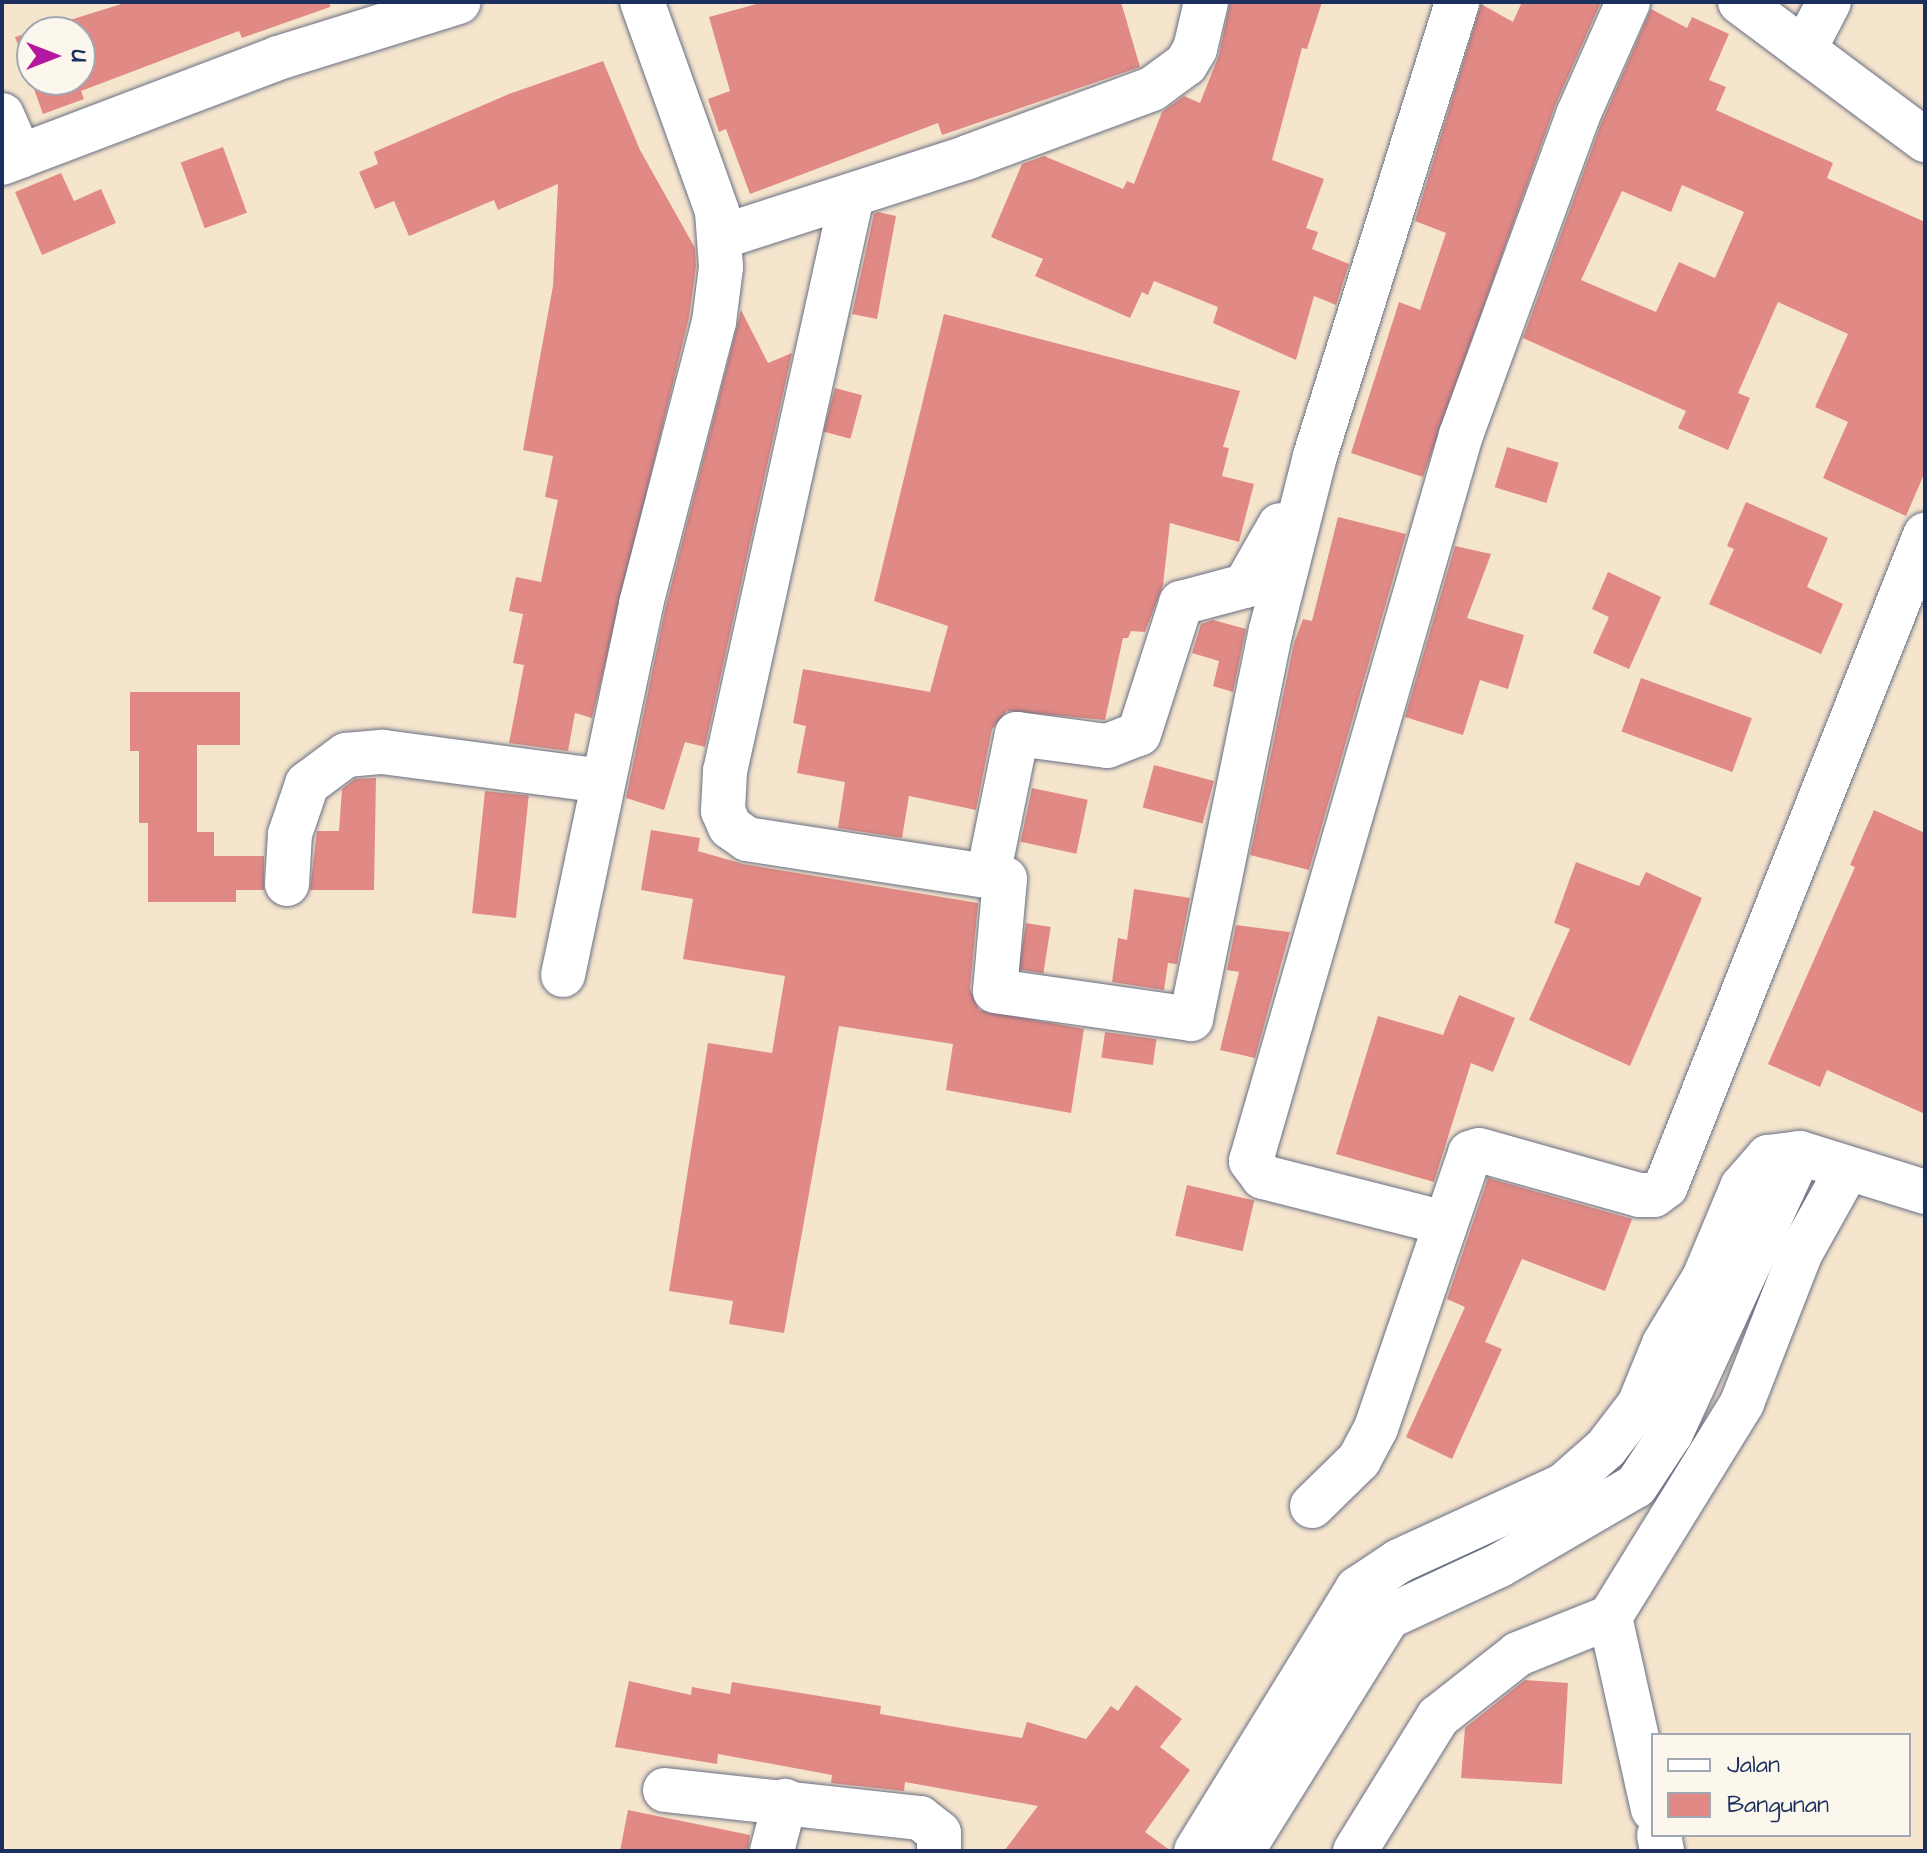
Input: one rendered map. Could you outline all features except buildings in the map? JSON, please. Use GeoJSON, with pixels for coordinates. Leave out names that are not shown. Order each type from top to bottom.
{"type":"FeatureCollection","features":[{"type":"Feature","properties":{"kind":"street"},"geometry":{"type":"LineString","coordinates":[[2,115],[11,159],[278,58],[459,2]]}},
{"type":"Feature","properties":{"kind":"street"},"geometry":{"type":"LineString","coordinates":[[563,975],[602,781],[668,495],[714,322],[721,237],[717,211],[642,2]]}},
{"type":"Feature","properties":{"kind":"street"},"geometry":{"type":"LineString","coordinates":[[721,237],[852,196],[1152,89],[1186,64],[1195,49],[1206,2]]}},
{"type":"Feature","properties":{"kind":"street"},"geometry":{"type":"LineString","coordinates":[[852,196],[725,771],[723,811],[730,827],[747,839],[988,876],[1008,884],[995,991],[1191,1019],[1271,630],[1315,456],[1457,2]]}},
{"type":"Feature","properties":{"kind":"street"},"geometry":{"type":"LineString","coordinates":[[1445,1223],[1263,1177],[1251,1161],[1461,435],[1578,115],[1628,2]]}},
{"type":"Feature","properties":{"kind":"street"},"geometry":{"type":"LineString","coordinates":[[1740,2],[1925,140]]}},
{"type":"Feature","properties":{"kind":"street"},"geometry":{"type":"LineString","coordinates":[[1804,50],[1829,2]]}},
{"type":"Feature","properties":{"kind":"street"},"geometry":{"type":"LineString","coordinates":[[988,876],[1017,734],[1114,746],[1139,734],[1181,603],[1245,586],[1315,456]]}},
{"type":"Feature","properties":{"kind":"street"},"geometry":{"type":"LineString","coordinates":[[1312,1506],[1359,1460],[1376,1428],[1466,1159],[1475,1150],[1639,1195],[1654,1195],[1666,1186],[1925,535]]}},
{"type":"Feature","properties":{"kind":"street"},"geometry":{"type":"LineString","coordinates":[[287,884],[290,834],[307,784],[346,755],[383,752],[602,781]]}},
{"type":"Feature","properties":{"kind":"street"},"geometry":{"type":"LineString","coordinates":[[1242,1851],[1388,1617],[1500,1565],[1584,1512],[1636,1486],[1671,1433],[1800,1153]]}},
{"type":"Feature","properties":{"kind":"street"},"geometry":{"type":"LineString","coordinates":[[1196,1851],[1357,1589],[1399,1561],[1564,1485],[1606,1448],[1639,1405],[1664,1344],[1704,1278],[1742,1187],[1768,1157],[1800,1153],[1925,1192]]}},
{"type":"Feature","properties":{"kind":"street"},"geometry":{"type":"LineString","coordinates":[[1355,1851],[1438,1717],[1518,1654],[1610,1617],[1742,1403],[1800,1254],[1847,1170]]}},
{"type":"Feature","properties":{"kind":"street"},"geometry":{"type":"LineString","coordinates":[[1606,1448],[1636,1486]]}},
{"type":"Feature","properties":{"kind":"street"},"geometry":{"type":"LineString","coordinates":[[1610,1617],[1651,1800]]}},
{"type":"Feature","properties":{"kind":"street"},"geometry":{"type":"LineString","coordinates":[[665,1790],[920,1818],[939,1833],[939,1851]]}},
{"type":"Feature","properties":{"kind":"street"},"geometry":{"type":"LineString","coordinates":[[772,1851],[785,1801]]}}]}
